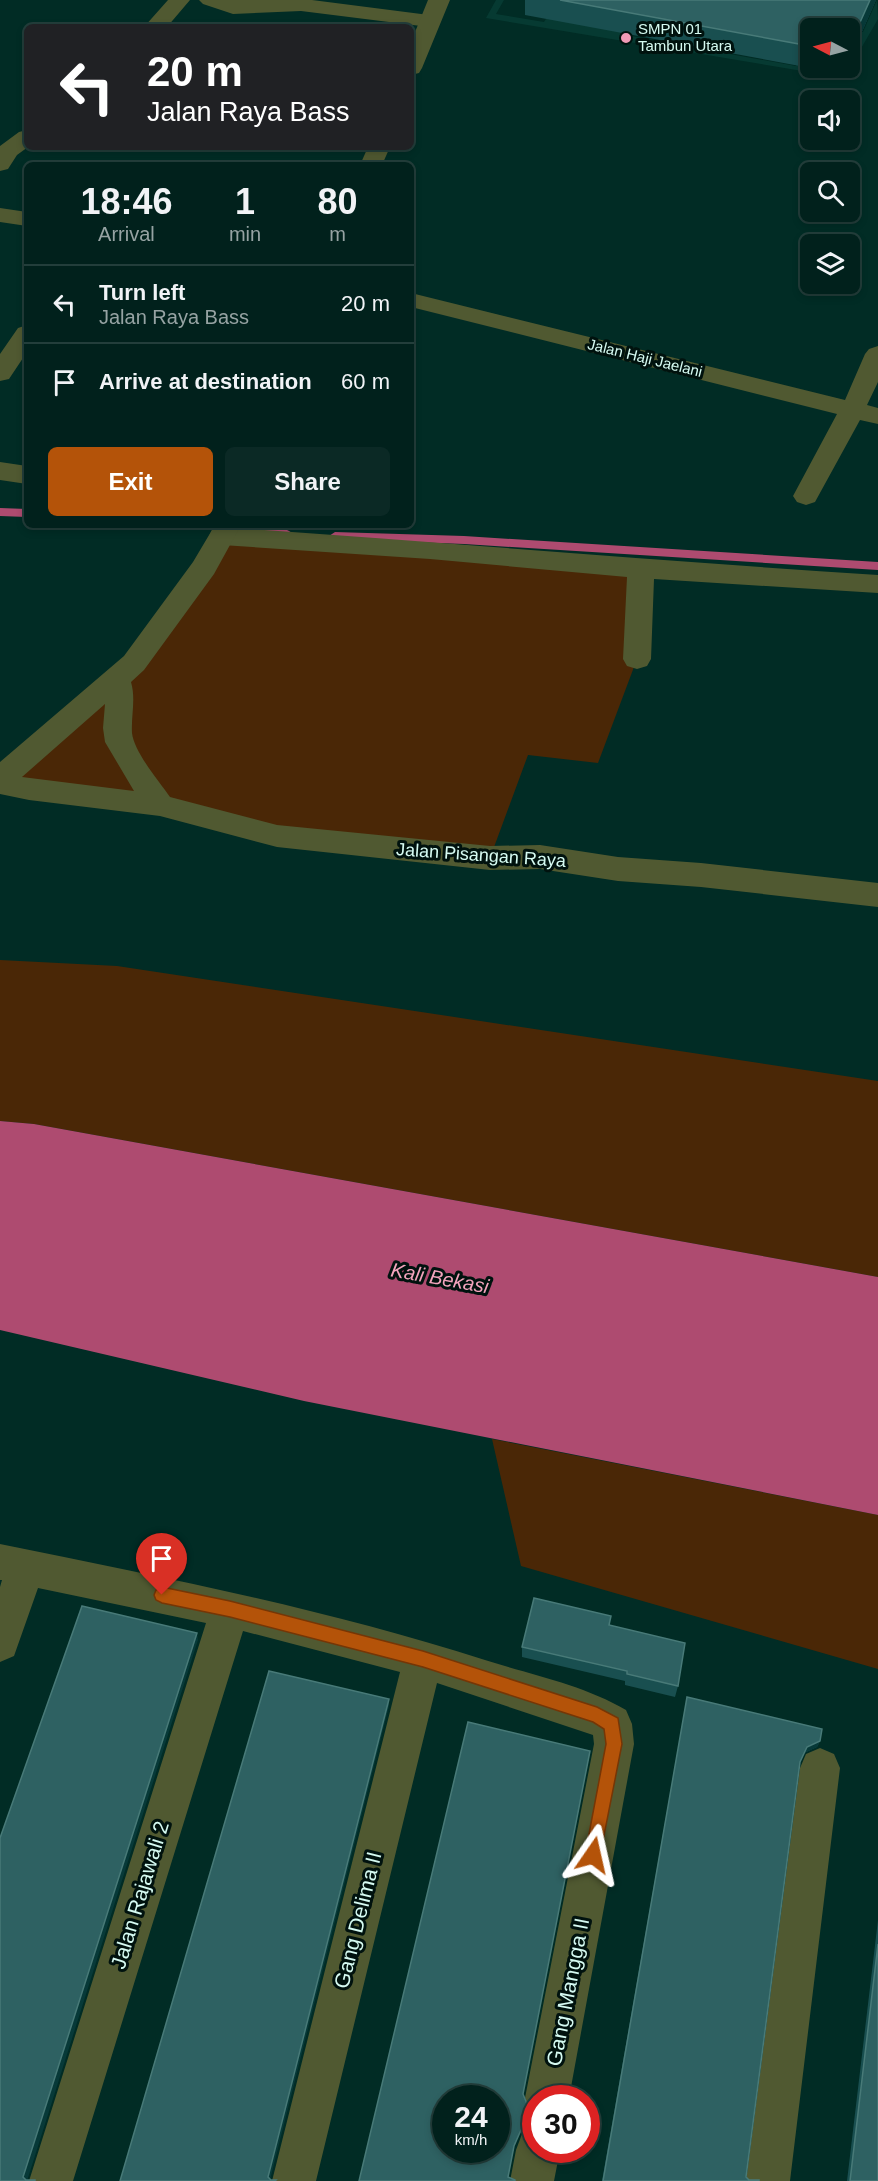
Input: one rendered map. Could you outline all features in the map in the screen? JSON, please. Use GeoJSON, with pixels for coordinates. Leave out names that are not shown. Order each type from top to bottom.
{"type":"FeatureCollection","features":[{"type":"Feature","properties":{"kind":"street"},"geometry":{"type":"LineString","coordinates":[[158,24],[179,0]]}},
{"type":"Feature","properties":{"kind":"street"},"geometry":{"type":"LineString","coordinates":[[210,0],[233,8],[302,3],[429,21]]}},
{"type":"Feature","properties":{"kind":"street"},"geometry":{"type":"LineString","coordinates":[[414,60],[439,0]]}},
{"type":"Feature","properties":{"kind":"street"},"geometry":{"type":"LineString","coordinates":[[0,164],[8,151],[24,139]]}},
{"type":"Feature","properties":{"kind":"street"},"geometry":{"type":"LineString","coordinates":[[0,215],[24,219]]}},
{"type":"Feature","properties":{"kind":"street","name":"Jalan Haji Jaelani"},"geometry":{"type":"LineString","coordinates":[[414,301],[878,416]]}},
{"type":"Feature","properties":{"kind":"street"},"geometry":{"type":"LineString","coordinates":[[0,373],[24,337]]}},
{"type":"Feature","properties":{"kind":"street"},"geometry":{"type":"LineString","coordinates":[[806,496],[853,409],[878,354]]}},
{"type":"Feature","properties":{"kind":"street"},"geometry":{"type":"LineString","coordinates":[[0,471],[24,475]]}},
{"type":"Feature","properties":{"kind":"street"},"geometry":{"type":"LineString","coordinates":[[0,781],[134,663],[204,567],[225,530],[641,569],[878,584]]}},
{"type":"Feature","properties":{"kind":"street"},"geometry":{"type":"LineString","coordinates":[[637,659],[641,569]]}},
{"type":"Feature","properties":{"kind":"street"},"geometry":{"type":"LineString","coordinates":[[117,680],[122,696],[118,738],[153,795]]}},
{"type":"Feature","properties":{"kind":"street","name":"Jalan Pisangan Raya"},"geometry":{"type":"LineString","coordinates":[[0,781],[29,789],[153,795],[278,837],[490,858],[540,857],[618,869],[701,875],[878,895]]}},
{"type":"Feature","properties":{"kind":"street"},"geometry":{"type":"LineString","coordinates":[[0,1643],[13,1565],[230,1609],[423,1659]]}},
{"type":"Feature","properties":{"kind":"street","name":"Jalan Rajawali 2"},"geometry":{"type":"LineString","coordinates":[[51,2181],[230,1609]]}},
{"type":"Feature","properties":{"kind":"street","name":"Gang Mangga II"},"geometry":{"type":"LineString","coordinates":[[423,1659],[597,1715],[612,1724],[614,1744],[549,2085]]}},
{"type":"Feature","properties":{"kind":"street","name":"Gang Delima II"},"geometry":{"type":"LineString","coordinates":[[294,2181],[423,1659]]}},
{"type":"Feature","properties":{"kind":"street"},"geometry":{"type":"LineString","coordinates":[[768,2181],[819,1768]]}},
{"type":"Feature","properties":{"kind":"street"},"geometry":{"type":"LineString","coordinates":[[532,2181],[535,2163]]}},
{"type":"Feature","properties":{"kind":"shaded area","name":"SMPN 01 Tambun Utara"},"geometry":{"type":"Polygon","coordinates":[[[496,0],[504,0],[496,14],[544,22],[558,0],[761,0],[800,22],[800,35],[635,6],[620,34],[796,66],[800,57],[800,71],[486,18],[496,0]]]}},
{"type":"Feature","properties":{"kind":"shaded area","name":"SMPN 01 Tambun Utara"},"geometry":{"type":"Polygon","coordinates":[[[877,0],[878,19],[860,50],[860,32],[863,32],[877,0]]]}},
{"type":"Feature","properties":{"kind":"shaded area"},"geometry":{"type":"Polygon","coordinates":[[[222,536],[641,569],[637,659],[598,763],[528,755],[490,858],[277,836],[0,779],[116,680],[222,536]]]}},
{"type":"Feature","properties":{"kind":"shaded area"},"geometry":{"type":"Polygon","coordinates":[[[0,960],[117,966],[878,1081],[878,1277],[34,1124],[0,1121],[0,960]]]}},
{"type":"Feature","properties":{"kind":"shaded area"},"geometry":{"type":"Polygon","coordinates":[[[492,1439],[878,1515],[878,1669],[521,1566],[492,1439]]]}},
{"type":"Feature","properties":{"kind":"water","name":"Kali Bekasi"},"geometry":{"type":"Polygon","coordinates":[[[0,1121],[34,1124],[878,1277],[878,1515],[304,1401],[0,1330],[0,1121]]]}},
{"type":"Feature","properties":{"kind":"building"},"geometry":{"type":"Polygon","coordinates":[[[560,0],[870,0],[860,22],[860,18],[800,18],[800,44],[560,0]]]}},
{"type":"Feature","properties":{"kind":"building"},"geometry":{"type":"Polygon","coordinates":[[[534,1598],[611,1616],[609,1625],[685,1643],[678,1686],[627,1674],[627,1671],[522,1647],[534,1598]]]}},
{"type":"Feature","properties":{"kind":"building"},"geometry":{"type":"Polygon","coordinates":[[[82,1606],[197,1633],[23,2177],[26,2180],[35,2181],[0,2181],[0,1838],[82,1606]]]}},
{"type":"Feature","properties":{"kind":"building"},"geometry":{"type":"Polygon","coordinates":[[[269,1671],[389,1699],[268,2177],[276,2180],[120,2181],[269,1671]]]}},
{"type":"Feature","properties":{"kind":"building"},"geometry":{"type":"Polygon","coordinates":[[[687,1697],[822,1729],[820,1741],[807,1747],[800,1762],[746,2177],[749,2180],[759,2181],[603,2181],[687,1697]]]}},
{"type":"Feature","properties":{"kind":"building"},"geometry":{"type":"Polygon","coordinates":[[[468,1722],[590,1751],[525,2085],[522,2085],[522,2129],[514,2146],[508,2177],[515,2181],[359,2181],[468,1722]]]}},
{"type":"Feature","properties":{"kind":"building"},"geometry":{"type":"Polygon","coordinates":[[[878,1944],[878,2181],[850,2181],[878,1944]]]}},
{"type":"Feature","properties":{"kind":"waterway"},"geometry":{"type":"LineString","coordinates":[[0,512],[24,513]]}},
{"type":"Feature","properties":{"kind":"waterway"},"geometry":{"type":"LineString","coordinates":[[257,528],[286,533]]}},
{"type":"Feature","properties":{"kind":"waterway"},"geometry":{"type":"LineString","coordinates":[[335,536],[464,540],[878,566]]}},
{"type":"Feature","properties":{"kind":"place","name":"SMPN 01 Tambun Utara"},"geometry":{"type":"Point","coordinates":[626,38]}},
{"type":"Feature","properties":{"kind":"route"},"geometry":{"type":"LineString","coordinates":[[162,1595],[230,1609],[423,1659],[597,1715],[612,1724],[614,1744],[593,1855]]}}]}
